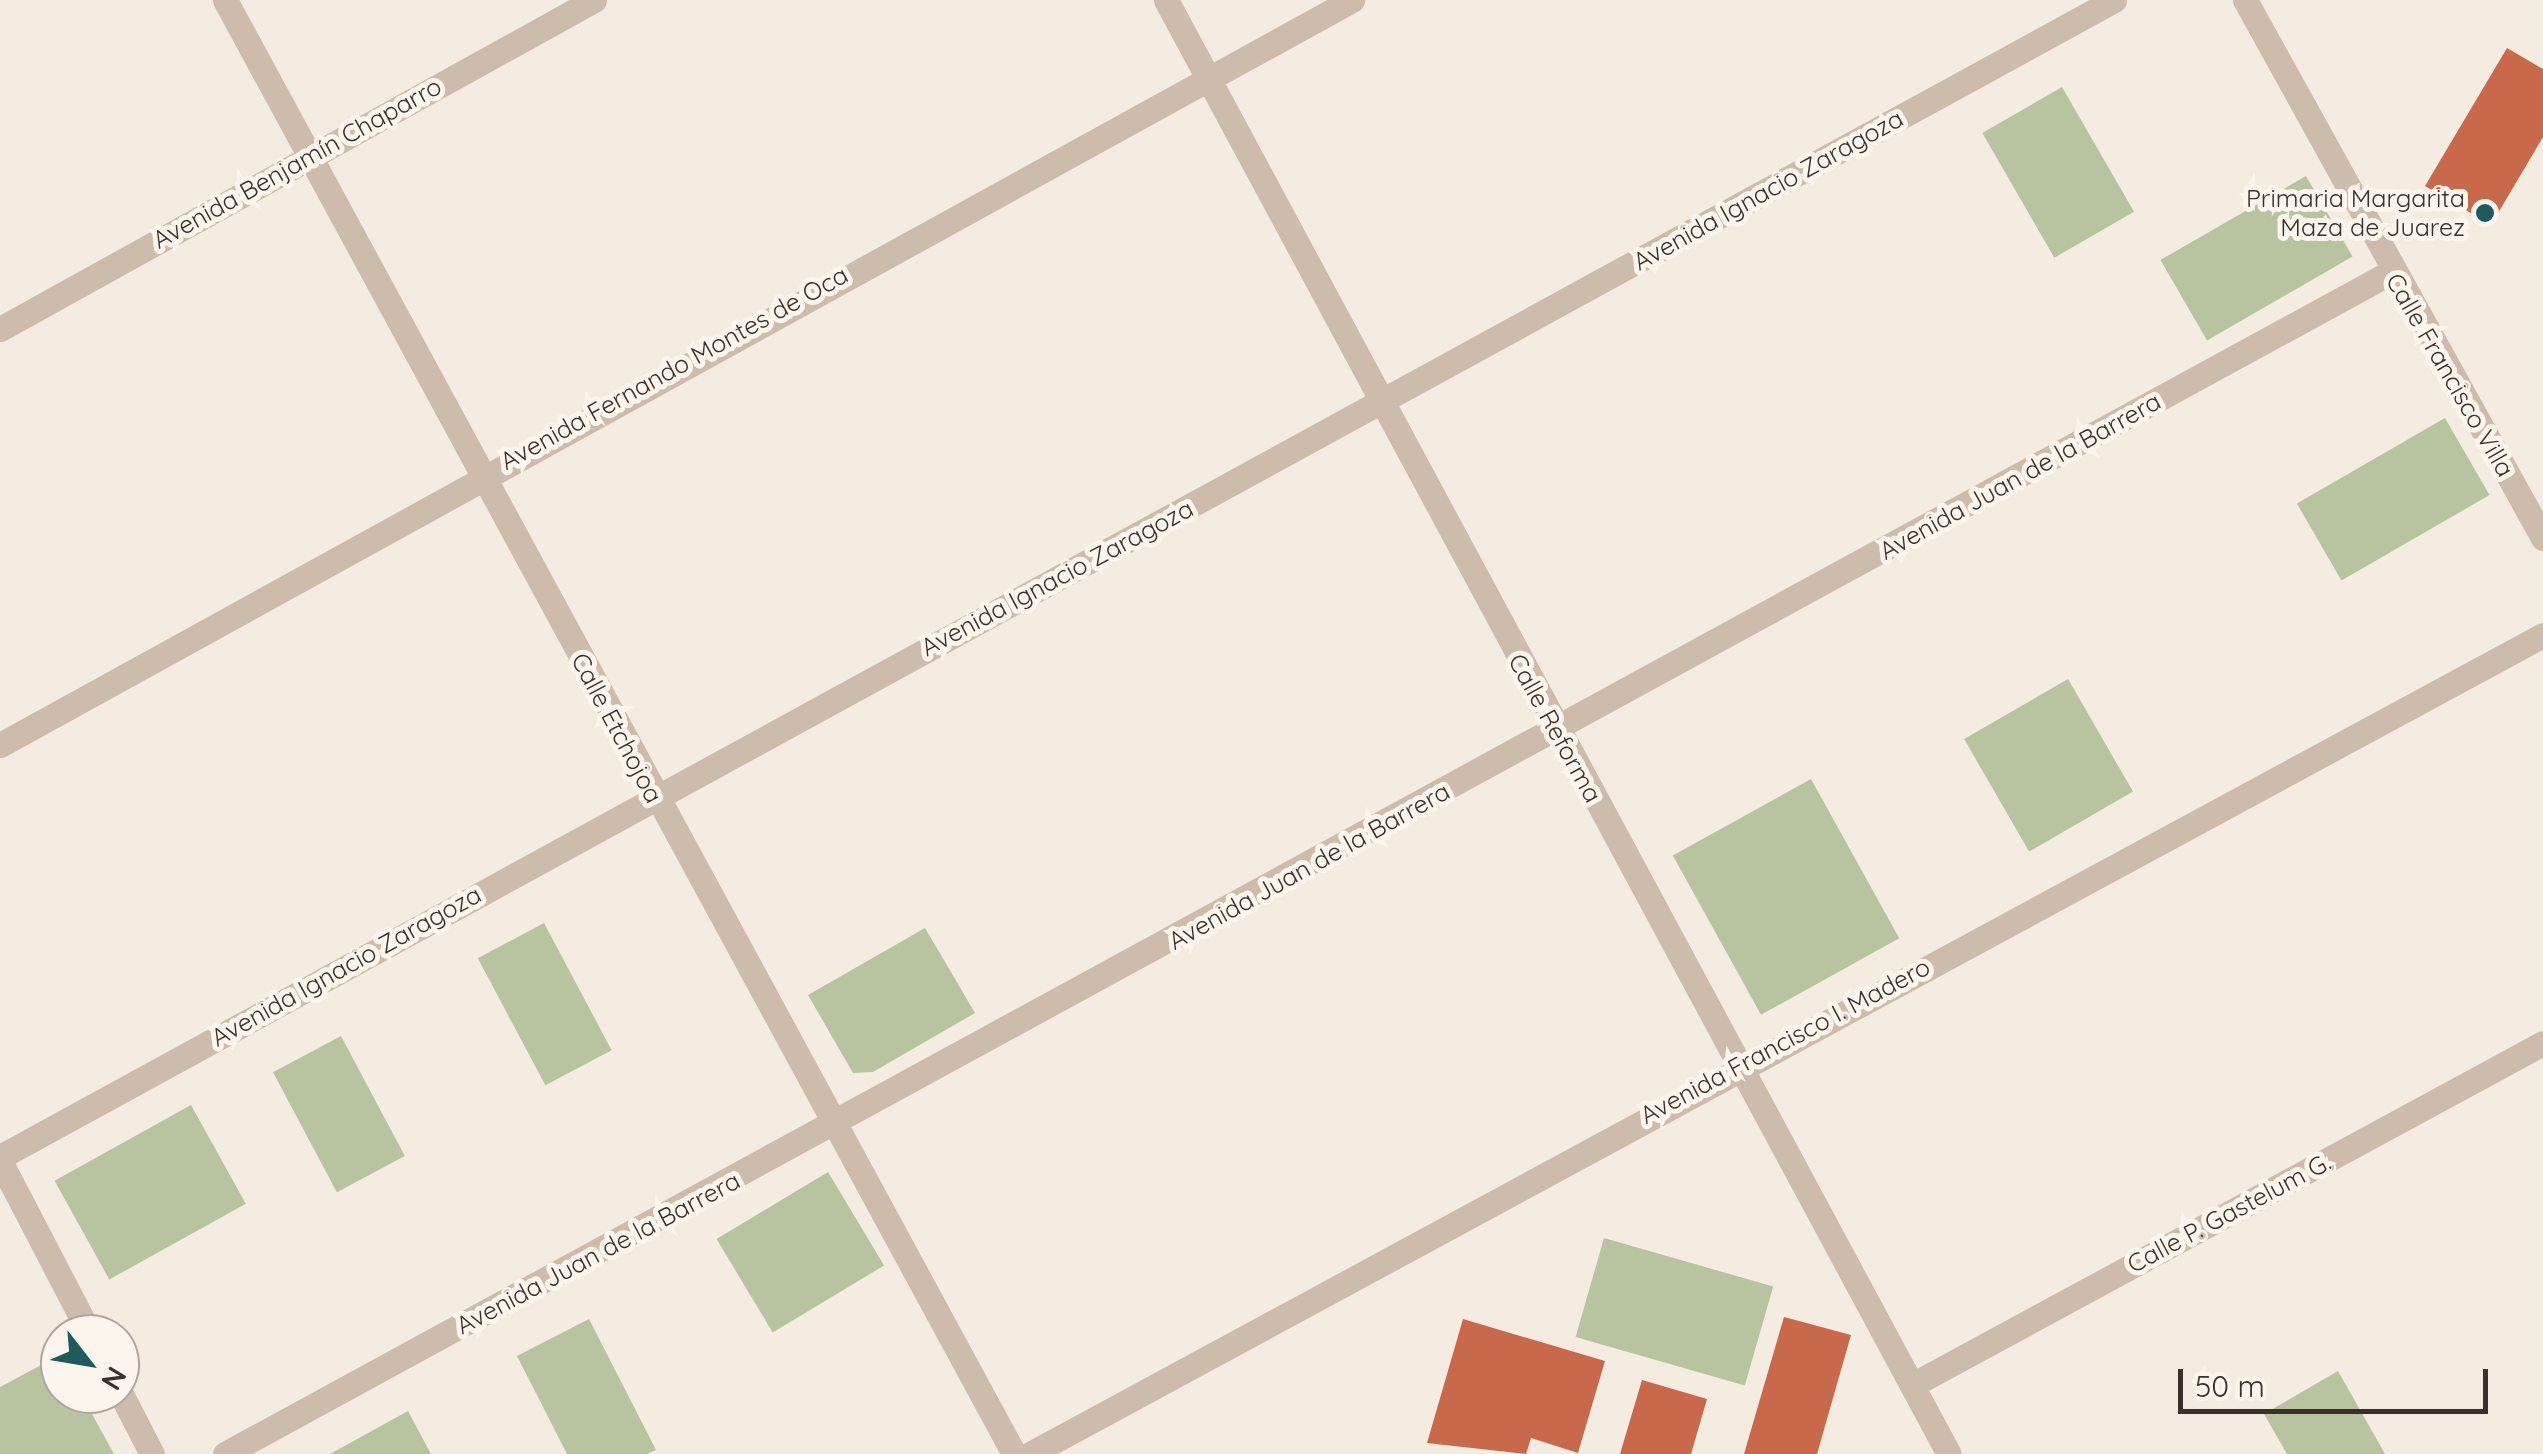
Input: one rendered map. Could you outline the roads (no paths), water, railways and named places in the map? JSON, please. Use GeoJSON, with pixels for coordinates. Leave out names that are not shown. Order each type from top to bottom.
{"type":"FeatureCollection","features":[{"type":"Feature","properties":{"kind":"street","name":"Calle Etchojoa"},"geometry":{"type":"LineString","coordinates":[[225,0],[653,797],[1014,1454]]}},
{"type":"Feature","properties":{"kind":"street","name":"Avenida Benjamín Chaparro"},"geometry":{"type":"LineString","coordinates":[[0,329],[594,0]]}},
{"type":"Feature","properties":{"kind":"street","name":"Calle Reforma"},"geometry":{"type":"LineString","coordinates":[[1166,0],[1378,404],[1741,1064],[1950,1454]]}},
{"type":"Feature","properties":{"kind":"street","name":"Avenida Fernando Montes de Oca"},"geometry":{"type":"LineString","coordinates":[[0,746],[481,472],[1352,0]]}},
{"type":"Feature","properties":{"kind":"street","name":"Avenida Ignacio Zaragoza"},"geometry":{"type":"LineString","coordinates":[[0,1159],[653,797],[2114,0]]}},
{"type":"Feature","properties":{"kind":"street","name":"Calle Francisco Villa"},"geometry":{"type":"LineString","coordinates":[[2245,0],[2390,272],[2543,538]]}},
{"type":"Feature","properties":{"kind":"street","name":"Avenida Juan de la Barrera"},"geometry":{"type":"LineString","coordinates":[[226,1454],[1556,731],[2390,272]]}},
{"type":"Feature","properties":{"kind":"street","name":"Avenida Francisco I. Madero"},"geometry":{"type":"LineString","coordinates":[[1030,1454],[1741,1064],[2543,634]]}},
{"type":"Feature","properties":{"kind":"street","name":"Calle P. Gastelum G."},"geometry":{"type":"LineString","coordinates":[[1914,1384],[2543,1043]]}},
{"type":"Feature","properties":{"kind":"street"},"geometry":{"type":"LineString","coordinates":[[0,1159],[80,1314]]}},
{"type":"Feature","properties":{"kind":"street"},"geometry":{"type":"LineString","coordinates":[[131,1414],[152,1454]]}},
{"type":"Feature","properties":{"kind":"place","name":"Primaria Margarita Maza de Juarez"},"geometry":{"type":"Point","coordinates":[2485,213]}}]}
